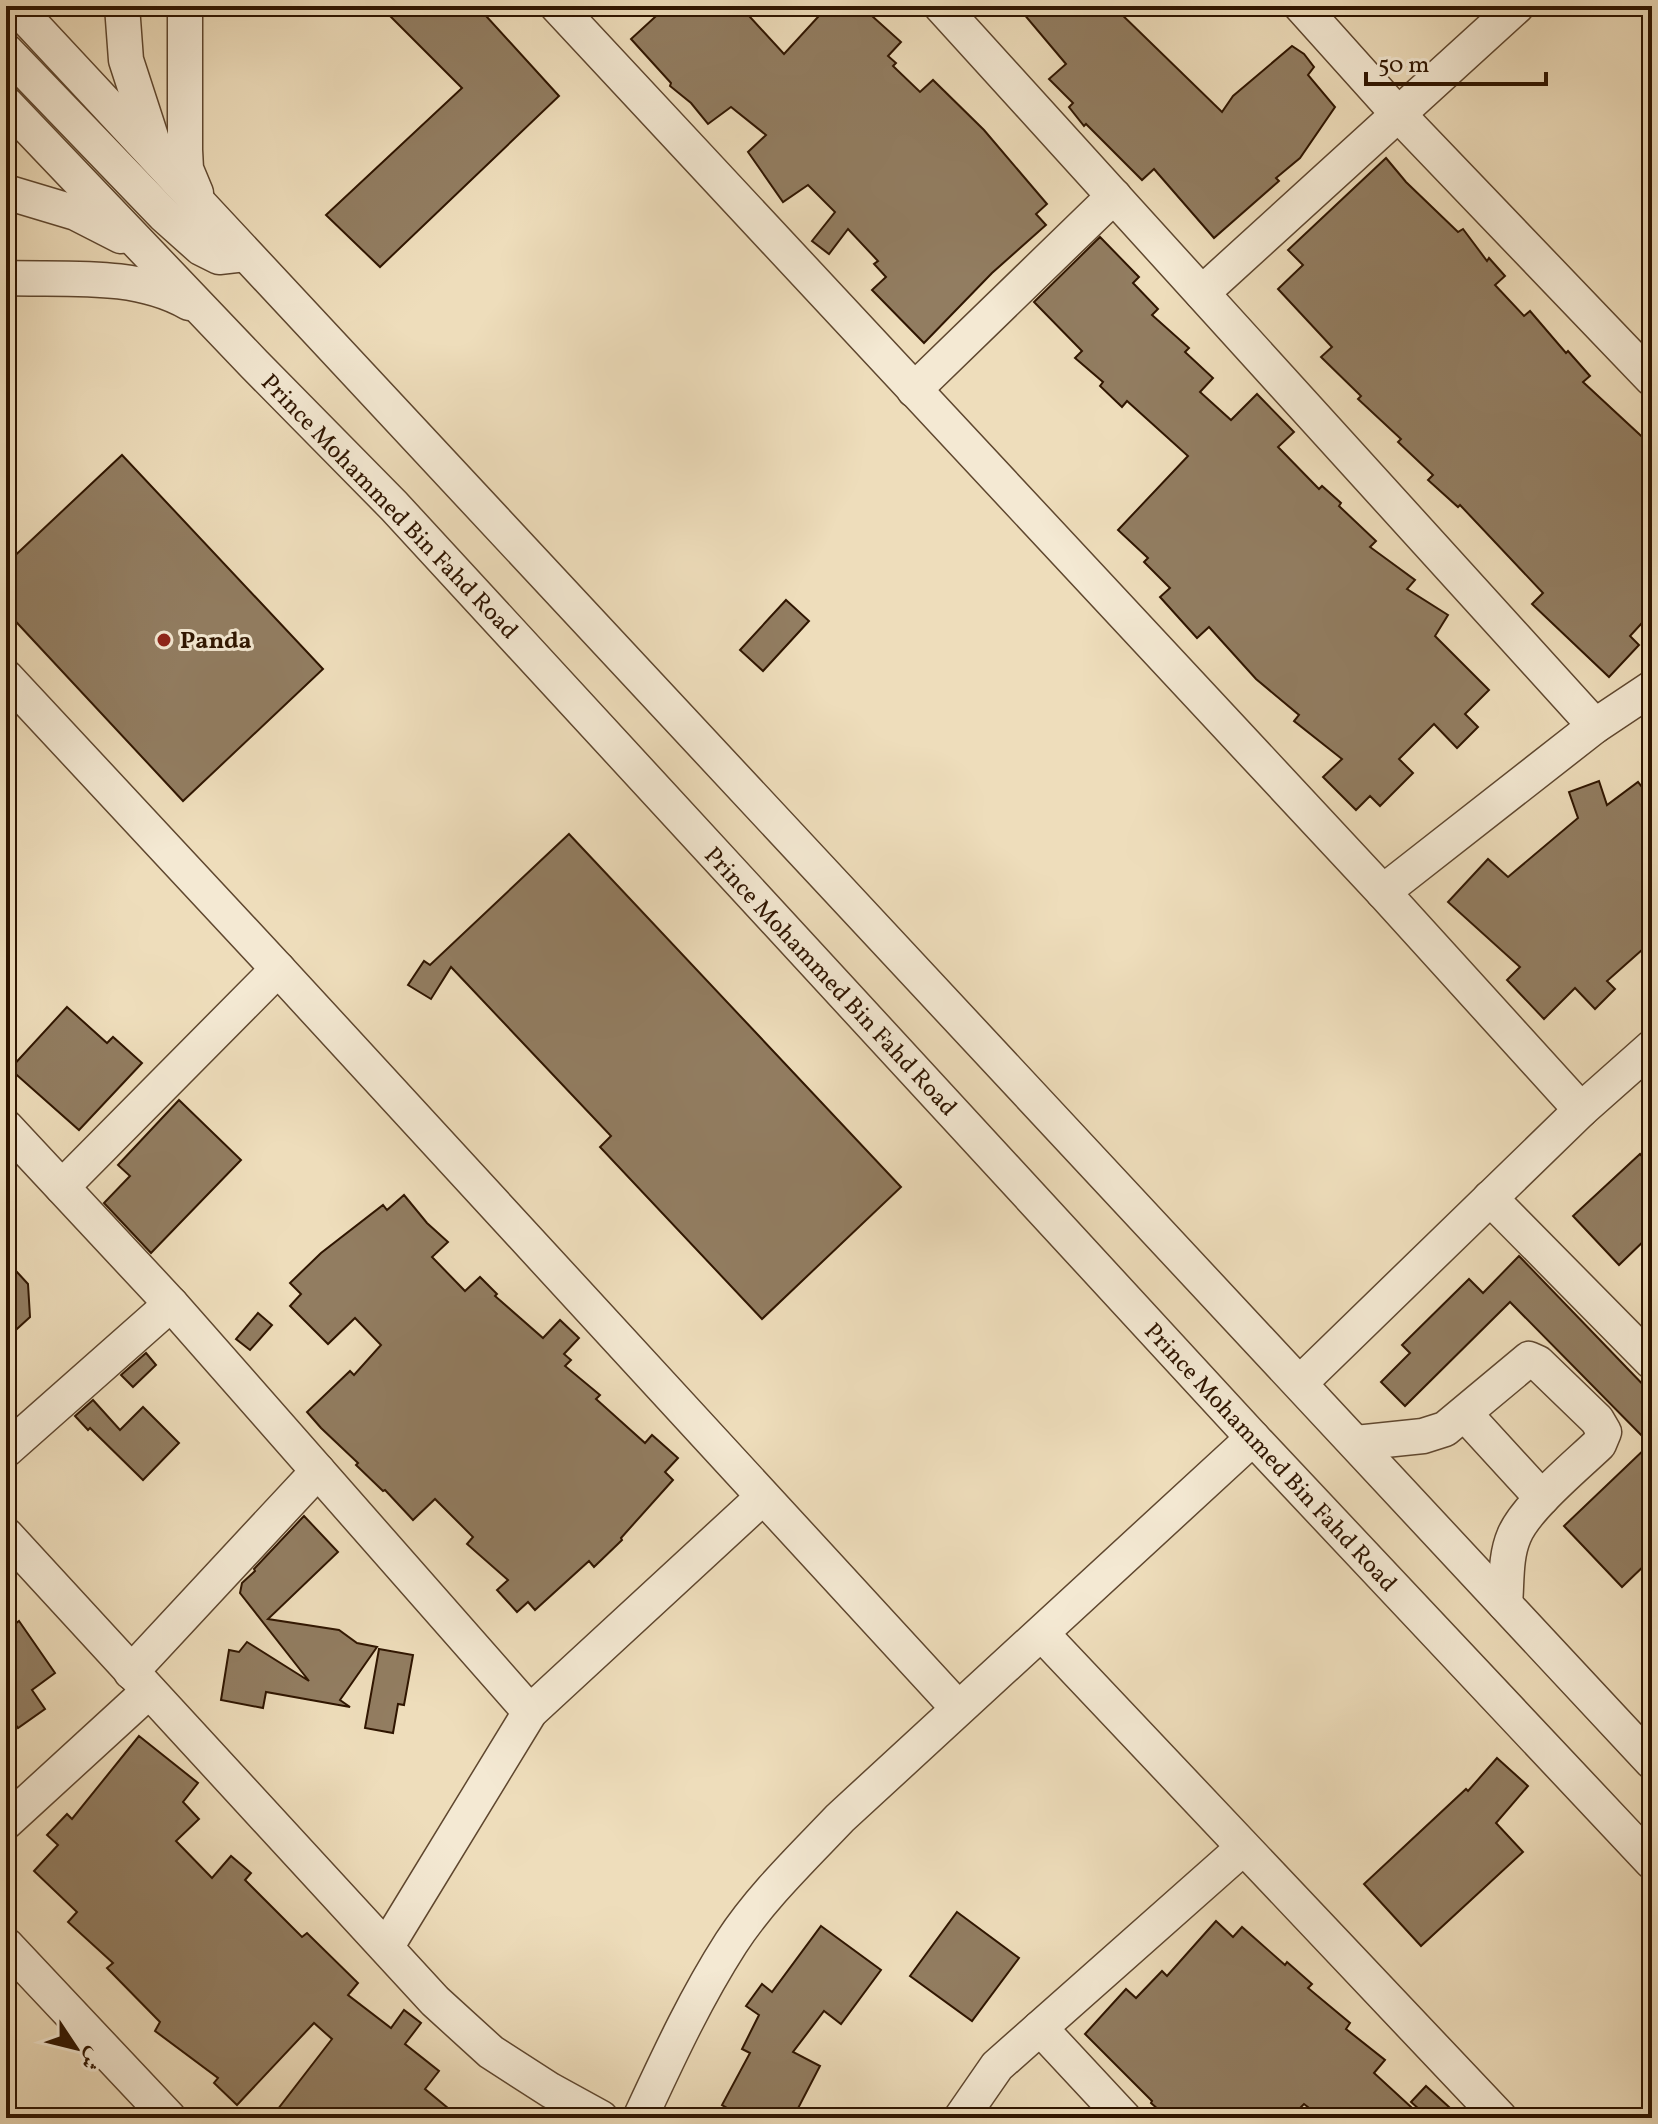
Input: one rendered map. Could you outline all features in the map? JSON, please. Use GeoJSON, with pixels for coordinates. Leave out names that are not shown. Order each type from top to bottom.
{"type":"FeatureCollection","features":[{"type":"Feature","properties":{"kind":"street"},"geometry":{"type":"LineString","coordinates":[[6,15],[15,6],[158,157],[245,254],[1652,1762]]}},
{"type":"Feature","properties":{"kind":"street"},"geometry":{"type":"LineString","coordinates":[[122,6],[126,60],[158,157]]}},
{"type":"Feature","properties":{"kind":"street"},"geometry":{"type":"LineString","coordinates":[[185,6],[186,169],[204,208]]}},
{"type":"Feature","properties":{"kind":"street"},"geometry":{"type":"LineString","coordinates":[[557,6],[1383,892],[1581,1110]]}},
{"type":"Feature","properties":{"kind":"street"},"geometry":{"type":"LineString","coordinates":[[941,6],[1595,726]]}},
{"type":"Feature","properties":{"kind":"street"},"geometry":{"type":"LineString","coordinates":[[1301,6],[1398,114],[1652,379]]}},
{"type":"Feature","properties":{"kind":"street"},"geometry":{"type":"LineString","coordinates":[[1202,293],[1517,6]]}},
{"type":"Feature","properties":{"kind":"street"},"geometry":{"type":"LineString","coordinates":[[6,51],[164,215],[201,248],[219,257],[245,254]]}},
{"type":"Feature","properties":{"kind":"street","name":"Prince Mohammed Bin Fahd Road"},"geometry":{"type":"LineString","coordinates":[[6,104],[405,518],[1253,1438],[1652,1862]]}},
{"type":"Feature","properties":{"kind":"street"},"geometry":{"type":"LineString","coordinates":[[6,192],[76,213],[143,247]]}},
{"type":"Feature","properties":{"kind":"street"},"geometry":{"type":"LineString","coordinates":[[914,390],[1114,196]]}},
{"type":"Feature","properties":{"kind":"street"},"geometry":{"type":"LineString","coordinates":[[6,278],[129,282],[174,294],[205,311]]}},
{"type":"Feature","properties":{"kind":"street"},"geometry":{"type":"LineString","coordinates":[[6,677],[957,1707]]}},
{"type":"Feature","properties":{"kind":"street"},"geometry":{"type":"LineString","coordinates":[[1383,892],[1595,726],[1652,688]]}},
{"type":"Feature","properties":{"kind":"street"},"geometry":{"type":"LineString","coordinates":[[62,1187],[278,969]]}},
{"type":"Feature","properties":{"kind":"street"},"geometry":{"type":"LineString","coordinates":[[1300,1383],[1581,1110],[1652,1047]]}},
{"type":"Feature","properties":{"kind":"street"},"geometry":{"type":"LineString","coordinates":[[6,1127],[171,1304],[530,1712]]}},
{"type":"Feature","properties":{"kind":"street"},"geometry":{"type":"LineString","coordinates":[[1490,1198],[1652,1362]]}},
{"type":"Feature","properties":{"kind":"street"},"geometry":{"type":"LineString","coordinates":[[6,1450],[171,1304]]}},
{"type":"Feature","properties":{"kind":"street"},"geometry":{"type":"LineString","coordinates":[[1356,1443],[1423,1436],[1445,1429],[1529,1359],[1538,1363],[1597,1420],[1604,1432],[1599,1444],[1542,1498],[1514,1534],[1508,1560],[1505,1604]]}},
{"type":"Feature","properties":{"kind":"street"},"geometry":{"type":"LineString","coordinates":[[1465,1414],[1542,1498]]}},
{"type":"Feature","properties":{"kind":"street"},"geometry":{"type":"LineString","coordinates":[[640,2118],[690,2012],[741,1930],[777,1885],[840,1818],[957,1707],[1042,1634],[1253,1438]]}},
{"type":"Feature","properties":{"kind":"street"},"geometry":{"type":"LineString","coordinates":[[6,1822],[140,1681],[318,1471]]}},
{"type":"Feature","properties":{"kind":"street"},"geometry":{"type":"LineString","coordinates":[[387,1946],[530,1712],[763,1497]]}},
{"type":"Feature","properties":{"kind":"street"},"geometry":{"type":"LineString","coordinates":[[6,1535],[435,2001],[491,2052],[601,2118]]}},
{"type":"Feature","properties":{"kind":"street"},"geometry":{"type":"LineString","coordinates":[[1042,1634],[1500,2118]]}},
{"type":"Feature","properties":{"kind":"street"},"geometry":{"type":"LineString","coordinates":[[961,2118],[997,2066],[1243,1848]]}},
{"type":"Feature","properties":{"kind":"street"},"geometry":{"type":"LineString","coordinates":[[6,1945],[169,2118]]}},
{"type":"Feature","properties":{"kind":"street"},"geometry":{"type":"LineString","coordinates":[[1040,2028],[1124,2118]]}},
{"type":"Feature","properties":{"kind":"building"},"geometry":{"type":"Polygon","coordinates":[[[380,6],[477,6],[559,96],[380,267],[326,215],[462,88],[380,6]]]}},
{"type":"Feature","properties":{"kind":"building"},"geometry":{"type":"Polygon","coordinates":[[[667,6],[740,6],[784,54],[828,6],[882,6],[872,16],[901,42],[888,56],[896,63],[893,66],[920,92],[933,80],[984,130],[1047,204],[1036,214],[1046,225],[992,273],[924,343],[872,290],[886,277],[874,264],[878,261],[848,229],[829,254],[812,241],[835,212],[808,185],[783,202],[748,152],[766,135],[731,107],[708,124],[691,103],[670,86],[671,83],[631,39],[667,6]]]}},
{"type":"Feature","properties":{"kind":"building"},"geometry":{"type":"Polygon","coordinates":[[[1017,6],[1113,6],[1222,112],[1233,96],[1292,46],[1304,54],[1314,67],[1308,75],[1335,107],[1300,158],[1276,178],[1279,181],[1214,238],[1154,169],[1142,180],[1086,124],[1084,126],[1069,107],[1073,103],[1049,79],[1066,64],[1017,6]]]}},
{"type":"Feature","properties":{"kind":"building"},"geometry":{"type":"Polygon","coordinates":[[[1386,158],[1406,182],[1458,232],[1463,229],[1487,261],[1489,258],[1505,276],[1495,285],[1524,316],[1530,311],[1590,376],[1583,382],[1652,446],[1652,612],[1630,636],[1639,645],[1609,677],[1532,604],[1543,593],[1460,505],[1458,507],[1428,480],[1433,475],[1398,442],[1401,439],[1358,399],[1361,396],[1321,357],[1332,347],[1278,289],[1303,265],[1288,250],[1386,158]]]}},
{"type":"Feature","properties":{"kind":"building"},"geometry":{"type":"Polygon","coordinates":[[[1100,237],[1139,277],[1133,283],[1158,309],[1152,315],[1189,348],[1185,352],[1213,378],[1200,392],[1231,420],[1257,394],[1294,432],[1278,447],[1319,489],[1322,486],[1341,503],[1339,506],[1376,541],[1370,547],[1415,580],[1407,589],[1448,615],[1435,636],[1489,690],[1465,714],[1478,727],[1457,748],[1434,724],[1399,759],[1413,773],[1380,806],[1370,796],[1356,810],[1323,777],[1342,759],[1294,721],[1299,715],[1256,679],[1209,627],[1197,638],[1160,597],[1170,588],[1144,562],[1148,558],[1118,530],[1188,456],[1127,401],[1122,407],[1100,386],[1103,382],[1075,358],[1082,351],[1034,302],[1100,237]]]}},
{"type":"Feature","properties":{"kind":"building","name":"Panda"},"geometry":{"type":"Polygon","coordinates":[[[122,455],[323,669],[183,801],[6,611],[6,564],[122,455]]]}},
{"type":"Feature","properties":{"kind":"building"},"geometry":{"type":"Polygon","coordinates":[[[786,600],[809,621],[763,671],[740,650],[786,600]]]}},
{"type":"Feature","properties":{"kind":"building"},"geometry":{"type":"Polygon","coordinates":[[[1599,781],[1607,805],[1638,782],[1652,800],[1652,941],[1607,981],[1615,989],[1595,1009],[1575,988],[1544,1019],[1507,980],[1520,967],[1448,902],[1488,859],[1508,877],[1578,818],[1569,792],[1599,781]]]}},
{"type":"Feature","properties":{"kind":"building"},"geometry":{"type":"Polygon","coordinates":[[[569,834],[901,1187],[762,1319],[600,1147],[611,1136],[451,967],[431,999],[408,985],[424,961],[430,965],[569,834]]]}},
{"type":"Feature","properties":{"kind":"building"},"geometry":{"type":"Polygon","coordinates":[[[67,1007],[107,1043],[113,1037],[142,1063],[79,1130],[10,1069],[67,1007]]]}},
{"type":"Feature","properties":{"kind":"building"},"geometry":{"type":"Polygon","coordinates":[[[179,1100],[241,1160],[151,1253],[104,1203],[130,1176],[118,1165],[179,1100]]]}},
{"type":"Feature","properties":{"kind":"building"},"geometry":{"type":"Polygon","coordinates":[[[1640,1154],[1652,1167],[1652,1233],[1619,1265],[1573,1216],[1640,1154]]]}},
{"type":"Feature","properties":{"kind":"building"},"geometry":{"type":"Polygon","coordinates":[[[404,1195],[448,1242],[432,1257],[465,1291],[480,1277],[497,1294],[495,1296],[543,1338],[560,1320],[579,1338],[564,1354],[571,1360],[565,1366],[600,1395],[596,1399],[645,1443],[652,1435],[678,1458],[665,1472],[673,1480],[622,1540],[594,1567],[589,1561],[535,1610],[528,1602],[517,1612],[497,1590],[508,1580],[467,1544],[473,1537],[435,1499],[413,1520],[307,1412],[350,1371],[354,1375],[381,1345],[355,1318],[328,1344],[290,1306],[301,1294],[290,1283],[321,1253],[383,1205],[387,1210],[404,1195]]]}},
{"type":"Feature","properties":{"kind":"building"},"geometry":{"type":"Polygon","coordinates":[[[1519,1256],[1652,1394],[1652,1558],[1622,1587],[1564,1526],[1650,1444],[1510,1302],[1405,1406],[1381,1382],[1410,1353],[1402,1345],[1469,1279],[1483,1293],[1519,1256]]]}},
{"type":"Feature","properties":{"kind":"building"},"geometry":{"type":"Polygon","coordinates":[[[6,1260],[28,1284],[30,1317],[6,1339],[6,1260]]]}},
{"type":"Feature","properties":{"kind":"building"},"geometry":{"type":"Polygon","coordinates":[[[258,1313],[272,1325],[250,1350],[236,1339],[258,1313]]]}},
{"type":"Feature","properties":{"kind":"building"},"geometry":{"type":"Polygon","coordinates":[[[146,1353],[156,1365],[133,1387],[121,1375],[146,1353]]]}},
{"type":"Feature","properties":{"kind":"building"},"geometry":{"type":"Polygon","coordinates":[[[93,1400],[120,1430],[143,1407],[179,1443],[143,1480],[75,1416],[93,1400]]]}},
{"type":"Feature","properties":{"kind":"building"},"geometry":{"type":"Polygon","coordinates":[[[304,1516],[338,1552],[268,1619],[339,1630],[357,1643],[377,1647],[340,1700],[350,1707],[266,1692],[263,1708],[221,1700],[229,1650],[239,1652],[247,1642],[309,1681],[240,1593],[242,1583],[304,1516]]]}},
{"type":"Feature","properties":{"kind":"building"},"geometry":{"type":"Polygon","coordinates":[[[19,1621],[55,1673],[32,1690],[45,1709],[18,1728],[6,1711],[6,1631],[19,1621]]]}},
{"type":"Feature","properties":{"kind":"building"},"geometry":{"type":"Polygon","coordinates":[[[379,1649],[413,1655],[404,1705],[398,1704],[393,1733],[365,1728],[379,1649]]]}},
{"type":"Feature","properties":{"kind":"building"},"geometry":{"type":"Polygon","coordinates":[[[139,1736],[198,1783],[183,1802],[199,1819],[176,1841],[212,1878],[231,1856],[251,1873],[245,1880],[302,1937],[307,1933],[358,1983],[348,1995],[391,2028],[404,2010],[421,2023],[405,2044],[439,2071],[425,2089],[460,2118],[271,2118],[332,2039],[314,2023],[237,2105],[214,2083],[218,2078],[155,2031],[160,2022],[107,1968],[113,1963],[68,1922],[77,1912],[34,1871],[58,1845],[47,1835],[67,1814],[72,1819],[139,1736]]]}},
{"type":"Feature","properties":{"kind":"building"},"geometry":{"type":"Polygon","coordinates":[[[1497,1758],[1528,1786],[1496,1823],[1523,1852],[1421,1946],[1364,1884],[1466,1789],[1468,1791],[1497,1758]]]}},
{"type":"Feature","properties":{"kind":"building"},"geometry":{"type":"Polygon","coordinates":[[[957,1912],[1019,1958],[972,2021],[910,1976],[957,1912]]]}},
{"type":"Feature","properties":{"kind":"building"},"geometry":{"type":"Polygon","coordinates":[[[1216,1921],[1233,1937],[1242,1927],[1312,1984],[1308,1988],[1350,2023],[1346,2029],[1385,2060],[1374,2073],[1423,2118],[1322,2118],[1304,2104],[1290,2118],[1168,2118],[1151,2103],[1085,2034],[1126,1989],[1136,1998],[1162,1971],[1167,1976],[1216,1921]]]}},
{"type":"Feature","properties":{"kind":"building"},"geometry":{"type":"Polygon","coordinates":[[[821,1926],[881,1970],[841,2024],[824,2011],[793,2052],[820,2066],[793,2118],[745,2118],[722,2105],[750,2053],[742,2049],[759,2015],[746,2006],[762,1984],[772,1992],[821,1926]]]}},
{"type":"Feature","properties":{"kind":"building"},"geometry":{"type":"Polygon","coordinates":[[[1426,2086],[1461,2118],[1429,2118],[1411,2102],[1426,2086]]]}},
{"type":"Feature","properties":{"kind":"place","name":"Panda"},"geometry":{"type":"Point","coordinates":[164,640]}}]}
